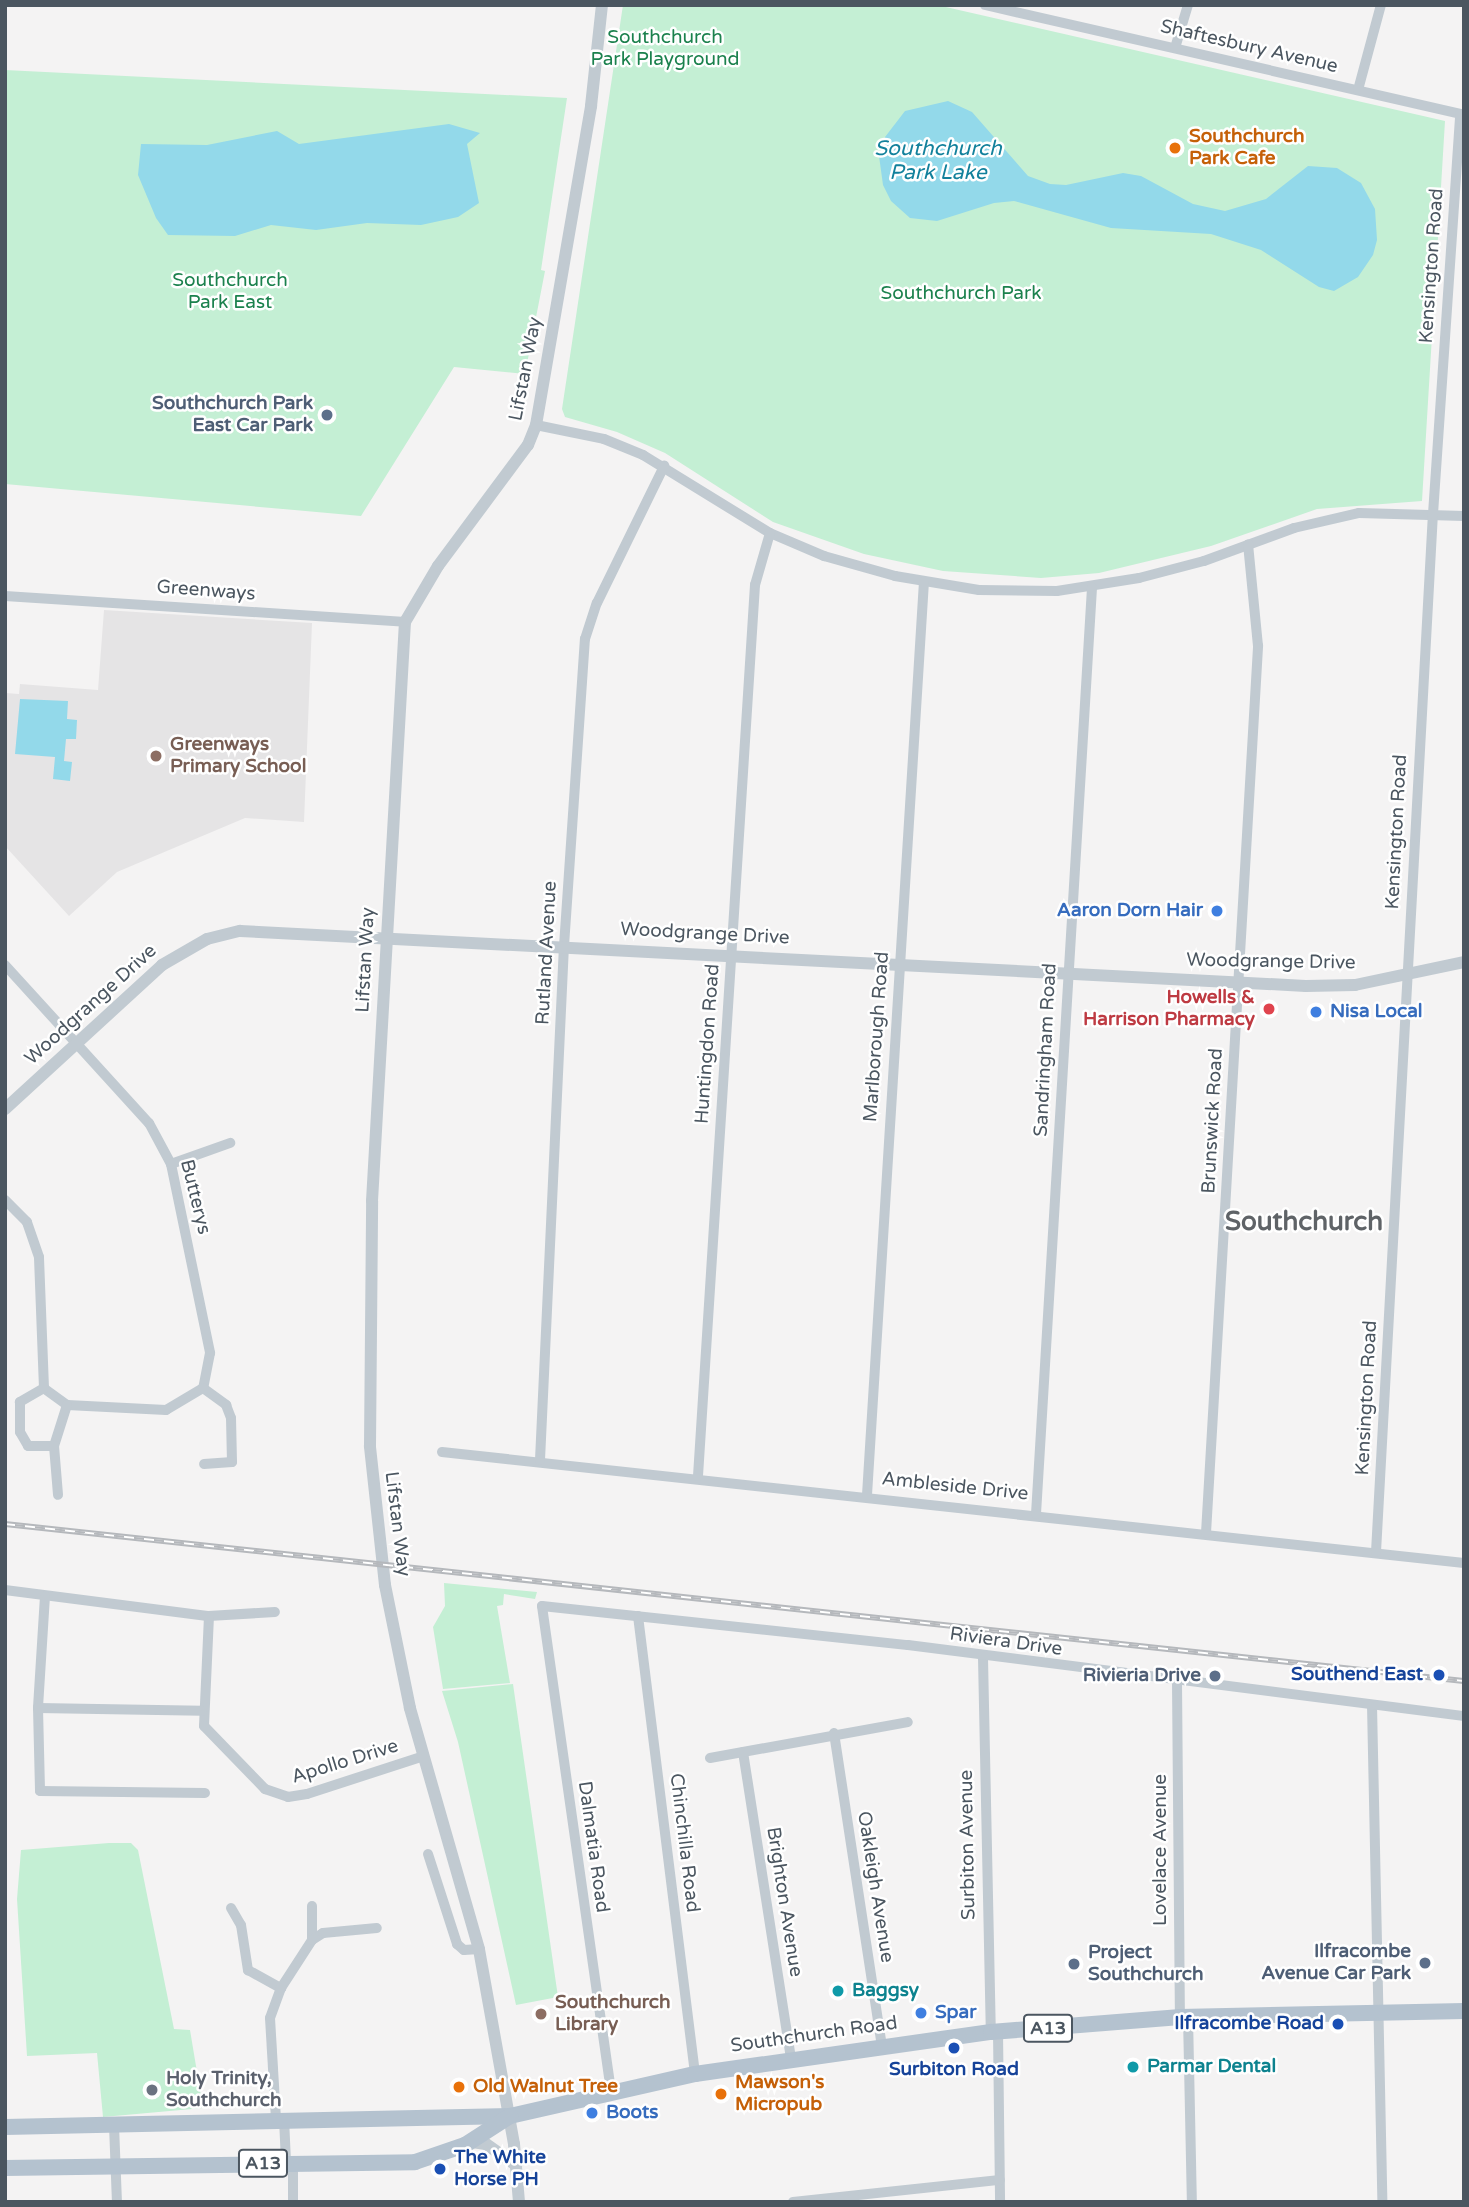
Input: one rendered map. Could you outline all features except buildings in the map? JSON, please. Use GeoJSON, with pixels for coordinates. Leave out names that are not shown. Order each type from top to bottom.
{"type":"FeatureCollection","features":[{"type":"Feature","properties":{"kind":"main road","name":"Southchurch Road"},"geometry":{"type":"LineString","coordinates":[[510,2116],[611,2091],[791,2057],[994,2032],[1184,2017],[1464,2011]]}},
{"type":"Feature","properties":{"kind":"main road","name":"A13"},"geometry":{"type":"LineString","coordinates":[[5,2127],[280,2119],[430,2121],[510,2116]]}},
{"type":"Feature","properties":{"kind":"main road","name":"A13"},"geometry":{"type":"LineString","coordinates":[[5,2168],[415,2162],[472,2141],[510,2116]]}},
{"type":"Feature","properties":{"kind":"street","name":"Lifstan Way"},"geometry":{"type":"LineString","coordinates":[[519,2202],[510,2116],[479,1949],[424,1756],[391,1619],[371,1478],[372,1201],[405,622],[439,566],[528,445],[536,425],[591,106],[603,5]]}},
{"type":"Feature","properties":{"kind":"street","name":"Shaftesbury Avenue"},"geometry":{"type":"LineString","coordinates":[[985,5],[1013,8],[1462,115]]}},
{"type":"Feature","properties":{"kind":"street"},"geometry":{"type":"LineString","coordinates":[[1175,48],[1188,5]]}},
{"type":"Feature","properties":{"kind":"street"},"geometry":{"type":"LineString","coordinates":[[1358,90],[1381,5]]}},
{"type":"Feature","properties":{"kind":"street","name":"Kensington Road"},"geometry":{"type":"LineString","coordinates":[[1376,1552],[1433,514],[1462,115]]}},
{"type":"Feature","properties":{"kind":"street"},"geometry":{"type":"LineString","coordinates":[[536,425],[604,439],[664,466],[770,533],[824,556],[924,582],[1028,592],[1091,588],[1184,567],[1248,544],[1359,513],[1464,516]]}},
{"type":"Feature","properties":{"kind":"street","name":"Rutland Avenue"},"geometry":{"type":"LineString","coordinates":[[540,1460],[564,946],[585,639],[602,591],[664,466]]}},
{"type":"Feature","properties":{"kind":"street","name":"Huntingdon Road"},"geometry":{"type":"LineString","coordinates":[[698,1476],[755,585],[770,533]]}},
{"type":"Feature","properties":{"kind":"street","name":"Brunswick Road"},"geometry":{"type":"LineString","coordinates":[[1206,1533],[1258,646],[1248,544]]}},
{"type":"Feature","properties":{"kind":"street","name":"Marlborough Road"},"geometry":{"type":"LineString","coordinates":[[867,1495],[924,582]]}},
{"type":"Feature","properties":{"kind":"street","name":"Sandringham Road"},"geometry":{"type":"LineString","coordinates":[[1036,1514],[1091,588]]}},
{"type":"Feature","properties":{"kind":"street","name":"Greenways"},"geometry":{"type":"LineString","coordinates":[[5,596],[405,622]]}},
{"type":"Feature","properties":{"kind":"street","name":"Woodgrange Drive"},"geometry":{"type":"LineString","coordinates":[[5,1109],[162,965],[207,939],[240,931],[1339,986],[1464,962]]}},
{"type":"Feature","properties":{"kind":"street","name":"Butterys"},"geometry":{"type":"LineString","coordinates":[[5,965],[149,1123],[171,1164],[210,1353],[203,1388]]}},
{"type":"Feature","properties":{"kind":"street"},"geometry":{"type":"LineString","coordinates":[[171,1164],[230,1143]]}},
{"type":"Feature","properties":{"kind":"street"},"geometry":{"type":"LineString","coordinates":[[5,1200],[27,1222],[39,1257],[44,1388]]}},
{"type":"Feature","properties":{"kind":"street"},"geometry":{"type":"LineString","coordinates":[[44,1388],[67,1405],[166,1410],[203,1388],[226,1405],[231,1418],[232,1462],[204,1464]]}},
{"type":"Feature","properties":{"kind":"street"},"geometry":{"type":"LineString","coordinates":[[44,1388],[20,1402],[20,1432],[28,1446],[54,1446]]}},
{"type":"Feature","properties":{"kind":"street"},"geometry":{"type":"LineString","coordinates":[[58,1494],[54,1446],[67,1405]]}},
{"type":"Feature","properties":{"kind":"street","name":"Ambleside Drive"},"geometry":{"type":"LineString","coordinates":[[442,1452],[698,1476],[1464,1563]]}},
{"type":"Feature","properties":{"kind":"street"},"geometry":{"type":"LineString","coordinates":[[5,1590],[209,1616],[275,1612]]}},
{"type":"Feature","properties":{"kind":"street"},"geometry":{"type":"LineString","coordinates":[[45,1596],[37,1708],[40,1791],[205,1793]]}},
{"type":"Feature","properties":{"kind":"street","name":"Riviera Drive"},"geometry":{"type":"LineString","coordinates":[[542,1606],[1464,1716]]}},
{"type":"Feature","properties":{"kind":"street","name":"Dalmatia Road"},"geometry":{"type":"LineString","coordinates":[[542,1606],[611,2091]]}},
{"type":"Feature","properties":{"kind":"street"},"geometry":{"type":"LineString","coordinates":[[37,1708],[202,1711],[209,1616]]}},
{"type":"Feature","properties":{"kind":"street","name":"Chinchilla Road"},"geometry":{"type":"LineString","coordinates":[[638,1616],[695,2074]]}},
{"type":"Feature","properties":{"kind":"street","name":"Surbiton Avenue"},"geometry":{"type":"LineString","coordinates":[[983,1658],[994,2032]]}},
{"type":"Feature","properties":{"kind":"street","name":"Lovelace Avenue"},"geometry":{"type":"LineString","coordinates":[[1177,1682],[1184,2017],[1192,2202]]}},
{"type":"Feature","properties":{"kind":"street"},"geometry":{"type":"LineString","coordinates":[[1372,1704],[1382,2202]]}},
{"type":"Feature","properties":{"kind":"street","name":"Apollo Drive"},"geometry":{"type":"LineString","coordinates":[[202,1711],[204,1726],[234,1762],[265,1789],[288,1797],[424,1756]]}},
{"type":"Feature","properties":{"kind":"street"},"geometry":{"type":"LineString","coordinates":[[710,1758],[890,1722],[908,1722]]}},
{"type":"Feature","properties":{"kind":"street","name":"Oakleigh Avenue"},"geometry":{"type":"LineString","coordinates":[[834,1733],[882,2045]]}},
{"type":"Feature","properties":{"kind":"street","name":"Brighton Avenue"},"geometry":{"type":"LineString","coordinates":[[743,1752],[791,2057]]}},
{"type":"Feature","properties":{"kind":"street"},"geometry":{"type":"LineString","coordinates":[[428,1853],[457,1944],[462,1949],[479,1949]]}},
{"type":"Feature","properties":{"kind":"street"},"geometry":{"type":"LineString","coordinates":[[312,1906],[312,1940]]}},
{"type":"Feature","properties":{"kind":"street"},"geometry":{"type":"LineString","coordinates":[[231,1908],[241,1925],[248,1970],[281,1988]]}},
{"type":"Feature","properties":{"kind":"street"},"geometry":{"type":"LineString","coordinates":[[293,2202],[290,2163],[280,2119],[270,2018],[281,1988],[312,1940],[323,1933],[377,1928]]}},
{"type":"Feature","properties":{"kind":"street"},"geometry":{"type":"LineString","coordinates":[[994,2032],[1000,2202]]}},
{"type":"Feature","properties":{"kind":"street"},"geometry":{"type":"LineString","coordinates":[[114,2125],[117,2202]]}},
{"type":"Feature","properties":{"kind":"street"},"geometry":{"type":"LineString","coordinates":[[472,2141],[495,2148],[516,2165]]}},
{"type":"Feature","properties":{"kind":"street"},"geometry":{"type":"LineString","coordinates":[[793,2202],[873,2198],[1000,2180]]}},
{"type":"Feature","properties":{"kind":"shaded area","name":"Greenways Primary School"},"geometry":{"type":"Polygon","coordinates":[[[104,610],[312,623],[304,822],[245,818],[117,872],[69,916],[5,846],[5,693],[19,694],[20,684],[98,690],[104,610]]]}},
{"type":"Feature","properties":{"kind":"green space","name":"Southchurch Park"},"geometry":{"type":"Polygon","coordinates":[[[623,5],[937,5],[1445,121],[1422,501],[1317,509],[1211,546],[1099,573],[1041,578],[943,571],[864,554],[773,522],[665,453],[617,432],[565,417],[562,409],[623,5]]]}},
{"type":"Feature","properties":{"kind":"green space","name":"Southchurch Park East"},"geometry":{"type":"Polygon","coordinates":[[[5,70],[567,98],[541,270],[545,271],[525,374],[454,367],[361,516],[5,484],[5,70]]]}},
{"type":"Feature","properties":{"kind":"green space"},"geometry":{"type":"Polygon","coordinates":[[[444,1583],[537,1592],[535,1599],[504,1594],[503,1605],[497,1606],[510,1683],[443,1689],[433,1627],[445,1606],[444,1583]]]}},
{"type":"Feature","properties":{"kind":"green space"},"geometry":{"type":"Polygon","coordinates":[[[513,1684],[558,1997],[516,2005],[458,1742],[442,1691],[513,1684]]]}},
{"type":"Feature","properties":{"kind":"green space"},"geometry":{"type":"Polygon","coordinates":[[[131,1843],[138,1850],[174,2029],[190,2030],[203,2108],[103,2117],[97,2053],[27,2056],[17,1899],[21,1850],[131,1843]]]}},
{"type":"Feature","properties":{"kind":"water","name":"Southchurch Park Lake"},"geometry":{"type":"Polygon","coordinates":[[[948,101],[972,112],[1028,176],[1050,184],[1066,185],[1123,173],[1141,176],[1193,204],[1225,211],[1266,199],[1308,166],[1337,168],[1361,183],[1375,209],[1377,240],[1373,255],[1358,277],[1334,291],[1319,287],[1261,250],[1211,234],[1111,228],[1014,201],[994,203],[937,221],[910,218],[891,201],[883,185],[879,156],[885,137],[905,111],[948,101]]]}},
{"type":"Feature","properties":{"kind":"water"},"geometry":{"type":"Polygon","coordinates":[[[449,124],[480,133],[467,144],[479,203],[458,217],[421,225],[367,223],[316,230],[271,225],[235,236],[168,235],[156,218],[138,175],[141,144],[207,145],[277,131],[299,144],[449,124]]]}},
{"type":"Feature","properties":{"kind":"water"},"geometry":{"type":"Polygon","coordinates":[[[20,699],[68,701],[67,719],[77,720],[76,739],[66,739],[64,761],[72,762],[70,781],[53,779],[55,757],[15,754],[20,699]]]}},
{"type":"Feature","properties":{"kind":"railway"},"geometry":{"type":"LineString","coordinates":[[5,1524],[1464,1681]]}},
{"type":"Feature","properties":{"kind":"place","name":"Southchurch Park Cafe"},"geometry":{"type":"Point","coordinates":[1175,148]}},
{"type":"Feature","properties":{"kind":"place","name":"Southchurch Park East Car Park"},"geometry":{"type":"Point","coordinates":[327,415]}},
{"type":"Feature","properties":{"kind":"place","name":"Greenways Primary School"},"geometry":{"type":"Point","coordinates":[156,756]}},
{"type":"Feature","properties":{"kind":"place","name":"Aaron Dorn Hair"},"geometry":{"type":"Point","coordinates":[1217,911]}},
{"type":"Feature","properties":{"kind":"place","name":"Howells & Harrison Pharmacy"},"geometry":{"type":"Point","coordinates":[1269,1009]}},
{"type":"Feature","properties":{"kind":"place","name":"Nisa Local"},"geometry":{"type":"Point","coordinates":[1316,1012]}},
{"type":"Feature","properties":{"kind":"place","name":"Southend East"},"geometry":{"type":"Point","coordinates":[1439,1675]}},
{"type":"Feature","properties":{"kind":"place","name":"Rivieria Drive"},"geometry":{"type":"Point","coordinates":[1215,1676]}},
{"type":"Feature","properties":{"kind":"place","name":"Ilfracombe Avenue Car Park"},"geometry":{"type":"Point","coordinates":[1425,1963]}},
{"type":"Feature","properties":{"kind":"place","name":"Project Southchurch"},"geometry":{"type":"Point","coordinates":[1074,1964]}},
{"type":"Feature","properties":{"kind":"place","name":"Baggsy"},"geometry":{"type":"Point","coordinates":[838,1991]}},
{"type":"Feature","properties":{"kind":"place","name":"Spar"},"geometry":{"type":"Point","coordinates":[921,2013]}},
{"type":"Feature","properties":{"kind":"place","name":"Southchurch Library"},"geometry":{"type":"Point","coordinates":[541,2014]}},
{"type":"Feature","properties":{"kind":"place","name":"Ilfracombe Road"},"geometry":{"type":"Point","coordinates":[1338,2024]}},
{"type":"Feature","properties":{"kind":"place","name":"Surbiton Road"},"geometry":{"type":"Point","coordinates":[954,2048]}},
{"type":"Feature","properties":{"kind":"place","name":"Parmar Dental"},"geometry":{"type":"Point","coordinates":[1133,2067]}},
{"type":"Feature","properties":{"kind":"place","name":"Old Walnut Tree"},"geometry":{"type":"Point","coordinates":[459,2087]}},
{"type":"Feature","properties":{"kind":"place","name":"Holy Trinity, Southchurch"},"geometry":{"type":"Point","coordinates":[152,2090]}},
{"type":"Feature","properties":{"kind":"place","name":"Mawson's Micropub"},"geometry":{"type":"Point","coordinates":[721,2094]}},
{"type":"Feature","properties":{"kind":"place","name":"Boots"},"geometry":{"type":"Point","coordinates":[592,2113]}},
{"type":"Feature","properties":{"kind":"place","name":"The White Horse PH"},"geometry":{"type":"Point","coordinates":[440,2169]}},
{"type":"Feature","properties":{"kind":"district","name":"Southchurch"},"geometry":{"type":"Point","coordinates":[1304,1222]}},
{"type":"Feature","properties":{"kind":"park label","name":"Southchurch Park Playground"},"geometry":{"type":"Point","coordinates":[665,49]}}]}
